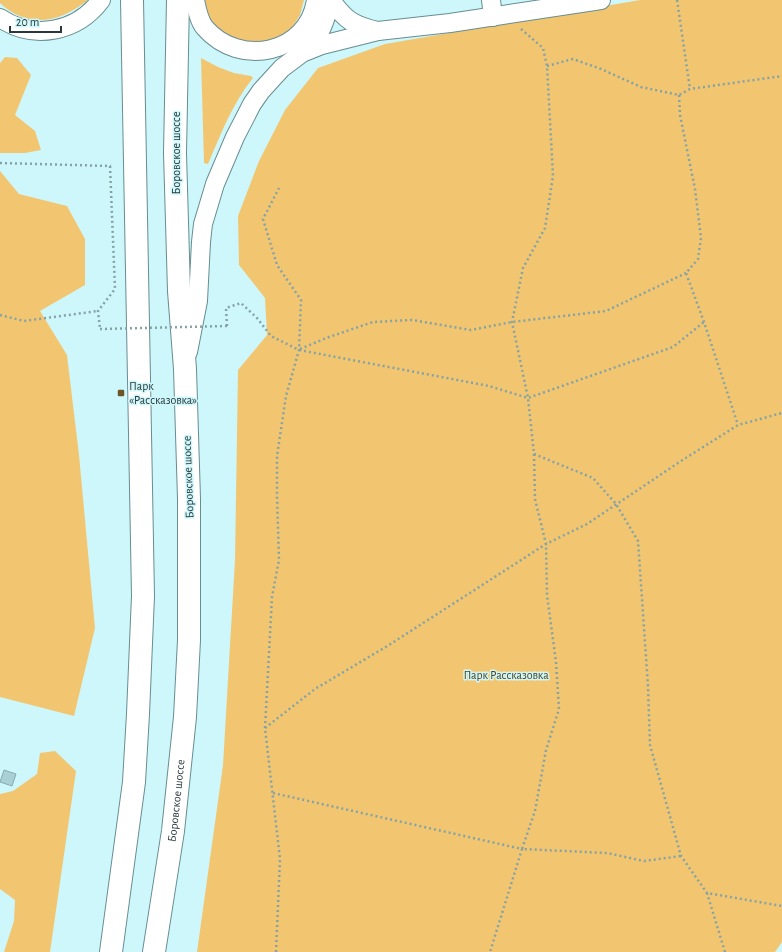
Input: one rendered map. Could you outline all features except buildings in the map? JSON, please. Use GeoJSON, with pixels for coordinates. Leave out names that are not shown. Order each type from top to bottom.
{"type":"FeatureCollection","features":[{"type":"Feature","properties":{"kind":"main road"},"geometry":{"type":"LineString","coordinates":[[111,952],[134,782],[143,596],[132,0]]}},
{"type":"Feature","properties":{"kind":"main road","name":"Боровское шоссе"},"geometry":{"type":"LineString","coordinates":[[154,952],[173,831],[187,696],[189,640],[190,532],[185,369],[180,291],[175,153],[178,0]]}},
{"type":"Feature","properties":{"kind":"street"},"geometry":{"type":"LineString","coordinates":[[0,18],[24,29],[40,31],[58,29],[70,25],[82,18],[101,0]]}},
{"type":"Feature","properties":{"kind":"street"},"geometry":{"type":"LineString","coordinates":[[195,0],[202,24],[211,33],[221,41],[235,48],[256,52],[280,47],[294,40],[312,17],[316,0]]}},
{"type":"Feature","properties":{"kind":"street"},"geometry":{"type":"LineString","coordinates":[[185,369],[198,301],[203,224],[215,184],[235,137],[252,104],[261,90],[282,68],[302,53],[317,37],[327,15],[330,0]]}},
{"type":"Feature","properties":{"kind":"street"},"geometry":{"type":"LineString","coordinates":[[330,0],[348,20],[367,29],[378,31]]}},
{"type":"Feature","properties":{"kind":"street"},"geometry":{"type":"LineString","coordinates":[[302,53],[333,42],[378,31],[492,9],[601,0]]}},
{"type":"Feature","properties":{"kind":"path"},"geometry":{"type":"LineString","coordinates":[[676,0],[690,89]]}},
{"type":"Feature","properties":{"kind":"path"},"geometry":{"type":"LineString","coordinates":[[490,952],[535,811],[546,750],[559,709],[556,662],[547,595],[546,544],[535,499],[534,454],[528,398],[512,322],[523,268],[545,228],[553,176],[547,66],[543,48],[520,28]]}},
{"type":"Feature","properties":{"kind":"path"},"geometry":{"type":"LineString","coordinates":[[547,66],[573,59],[601,69],[641,87],[679,95],[690,89],[782,76]]}},
{"type":"Feature","properties":{"kind":"path"},"geometry":{"type":"LineString","coordinates":[[299,350],[329,337],[373,322],[412,320],[471,330],[512,322],[606,311],[686,273],[698,259],[701,238],[696,189],[680,115],[679,95]]}},
{"type":"Feature","properties":{"kind":"path"},"geometry":{"type":"LineString","coordinates":[[0,162],[110,166],[115,289],[98,311],[100,329],[227,326],[226,308],[241,303],[257,318],[271,336],[299,350],[489,386],[528,398],[673,346],[704,322]]}},
{"type":"Feature","properties":{"kind":"path"},"geometry":{"type":"LineString","coordinates":[[276,952],[280,859],[265,728],[272,597],[279,560],[277,456],[286,396],[299,350],[301,300],[277,265],[264,219],[279,188]]}},
{"type":"Feature","properties":{"kind":"path"},"geometry":{"type":"LineString","coordinates":[[686,273],[738,425]]}},
{"type":"Feature","properties":{"kind":"path"},"geometry":{"type":"LineString","coordinates":[[0,315],[24,321],[98,311]]}},
{"type":"Feature","properties":{"kind":"path"},"geometry":{"type":"LineString","coordinates":[[265,728],[315,689],[389,645],[546,544],[587,524],[738,425],[782,413]]}},
{"type":"Feature","properties":{"kind":"path"},"geometry":{"type":"LineString","coordinates":[[534,454],[593,478],[616,504],[638,540],[648,686],[650,745],[682,856],[707,893],[725,952]]}},
{"type":"Feature","properties":{"kind":"path"},"geometry":{"type":"LineString","coordinates":[[273,793],[522,849],[607,853],[644,861],[682,856]]}},
{"type":"Feature","properties":{"kind":"path"},"geometry":{"type":"LineString","coordinates":[[707,893],[782,906]]}},
{"type":"Feature","properties":{"kind":"green space"},"geometry":{"type":"Polygon","coordinates":[[[0,0],[88,0],[67,14],[44,20],[33,20],[11,12],[0,3],[0,0]]]}},
{"type":"Feature","properties":{"kind":"green space"},"geometry":{"type":"Polygon","coordinates":[[[202,0],[304,0],[300,15],[292,28],[287,34],[269,43],[232,41],[208,19],[202,0]]]}},
{"type":"Feature","properties":{"kind":"green space","name":"Парк Рассказовка"},"geometry":{"type":"Polygon","coordinates":[[[640,0],[782,0],[782,942],[775,952],[197,952],[223,765],[235,560],[238,370],[267,335],[265,298],[239,265],[238,216],[259,161],[285,110],[318,68],[385,44],[640,0]]]}},
{"type":"Feature","properties":{"kind":"green space"},"geometry":{"type":"Polygon","coordinates":[[[5,57],[17,58],[31,75],[15,115],[35,131],[41,150],[25,153],[0,153],[0,63],[5,57]]]}},
{"type":"Feature","properties":{"kind":"green space"},"geometry":{"type":"Polygon","coordinates":[[[201,58],[218,67],[234,73],[251,76],[253,78],[233,108],[208,164],[204,163],[201,58]]]}},
{"type":"Feature","properties":{"kind":"green space"},"geometry":{"type":"Polygon","coordinates":[[[0,171],[19,194],[67,206],[85,239],[85,285],[40,311],[67,355],[79,455],[95,628],[74,716],[0,697],[0,171]]]}},
{"type":"Feature","properties":{"kind":"green space"},"geometry":{"type":"Polygon","coordinates":[[[55,751],[76,771],[50,952],[4,952],[14,921],[15,900],[0,889],[0,794],[13,791],[37,774],[40,753],[55,751]]]}},
{"type":"Feature","properties":{"kind":"place","name":"Парк «Рассказовка»"},"geometry":{"type":"Point","coordinates":[121,393]}}]}
